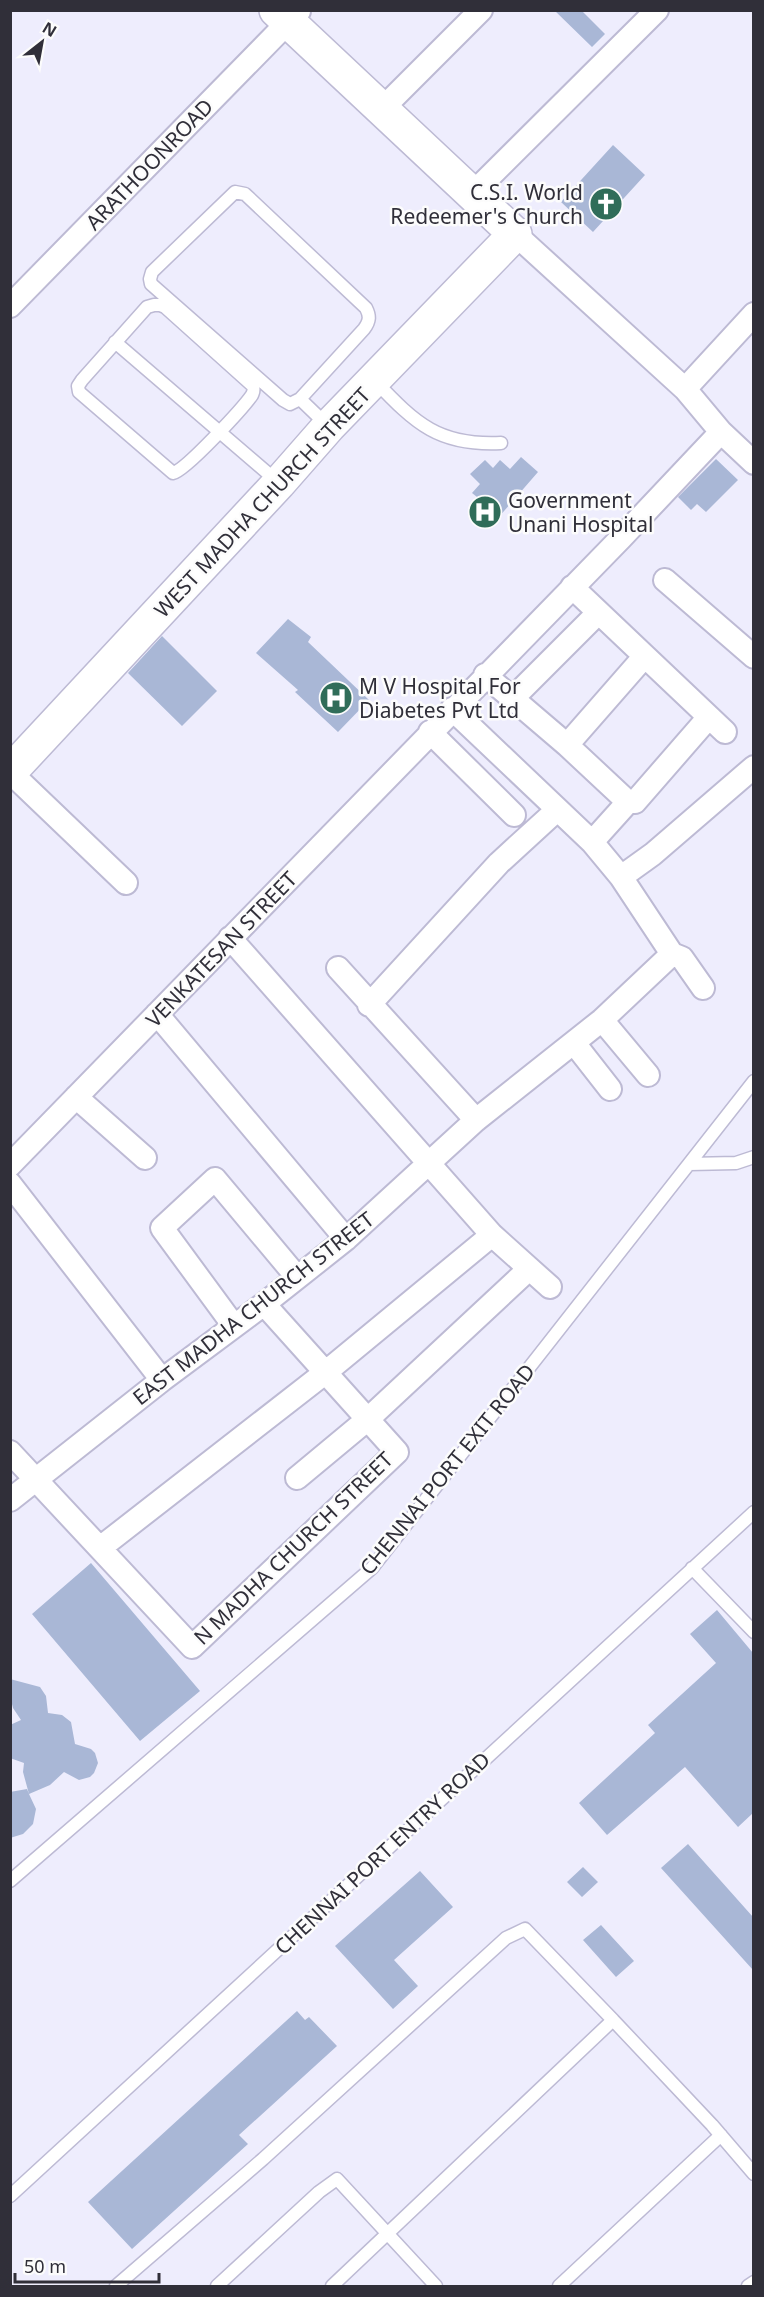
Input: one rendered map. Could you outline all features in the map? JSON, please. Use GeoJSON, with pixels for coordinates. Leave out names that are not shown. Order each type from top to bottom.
{"type":"FeatureCollection","features":[{"type":"Feature","properties":{"kind":"main road"},"geometry":{"type":"LineString","coordinates":[[288,14],[382,110],[515,234]]}},
{"type":"Feature","properties":{"kind":"main road","name":"WEST MADHA CHURCH STREET"},"geometry":{"type":"LineString","coordinates":[[10,772],[279,483],[329,426],[515,234]]}},
{"type":"Feature","properties":{"kind":"street"},"geometry":{"type":"LineString","coordinates":[[382,110],[481,10]]}},
{"type":"Feature","properties":{"kind":"street"},"geometry":{"type":"LineString","coordinates":[[472,194],[657,10]]}},
{"type":"Feature","properties":{"kind":"street","name":"ARATHOONROAD"},"geometry":{"type":"LineString","coordinates":[[10,306],[288,14]]}},
{"type":"Feature","properties":{"kind":"street"},"geometry":{"type":"LineString","coordinates":[[515,234],[685,389],[721,432],[753,463]]}},
{"type":"Feature","properties":{"kind":"street"},"geometry":{"type":"LineString","coordinates":[[685,389],[753,314]]}},
{"type":"Feature","properties":{"kind":"street","name":"VENKATESAN STREET"},"geometry":{"type":"LineString","coordinates":[[10,1165],[721,432]]}},
{"type":"Feature","properties":{"kind":"street"},"geometry":{"type":"LineString","coordinates":[[665,579],[753,657]]}},
{"type":"Feature","properties":{"kind":"street"},"geometry":{"type":"LineString","coordinates":[[485,675],[567,745],[628,802],[635,802],[717,724],[572,586]]}},
{"type":"Feature","properties":{"kind":"street"},"geometry":{"type":"LineString","coordinates":[[512,699],[598,613]]}},
{"type":"Feature","properties":{"kind":"street"},"geometry":{"type":"LineString","coordinates":[[567,745],[644,657]]}},
{"type":"Feature","properties":{"kind":"street"},"geometry":{"type":"LineString","coordinates":[[452,709],[592,842],[621,878],[672,954],[682,958],[703,988]]}},
{"type":"Feature","properties":{"kind":"street"},"geometry":{"type":"LineString","coordinates":[[430,732],[514,815]]}},
{"type":"Feature","properties":{"kind":"street"},"geometry":{"type":"LineString","coordinates":[[621,878],[653,855],[753,767]]}},
{"type":"Feature","properties":{"kind":"street"},"geometry":{"type":"LineString","coordinates":[[10,772],[126,883]]}},
{"type":"Feature","properties":{"kind":"street"},"geometry":{"type":"LineString","coordinates":[[592,842],[628,802]]}},
{"type":"Feature","properties":{"kind":"street"},"geometry":{"type":"LineString","coordinates":[[369,1005],[500,863],[557,810]]}},
{"type":"Feature","properties":{"kind":"street"},"geometry":{"type":"LineString","coordinates":[[230,938],[492,1235],[550,1287]]}},
{"type":"Feature","properties":{"kind":"street","name":"EAST MADHA CHURCH STREET"},"geometry":{"type":"LineString","coordinates":[[10,1500],[346,1239],[476,1120],[602,1020],[672,954]]}},
{"type":"Feature","properties":{"kind":"street"},"geometry":{"type":"LineString","coordinates":[[338,968],[369,1005],[476,1120]]}},
{"type":"Feature","properties":{"kind":"street"},"geometry":{"type":"LineString","coordinates":[[157,1014],[346,1239]]}},
{"type":"Feature","properties":{"kind":"street"},"geometry":{"type":"LineString","coordinates":[[602,1020],[648,1075]]}},
{"type":"Feature","properties":{"kind":"street"},"geometry":{"type":"LineString","coordinates":[[574,1042],[610,1089]]}},
{"type":"Feature","properties":{"kind":"street"},"geometry":{"type":"LineString","coordinates":[[76,1097],[145,1158]]}},
{"type":"Feature","properties":{"kind":"street"},"geometry":{"type":"LineString","coordinates":[[234,1326],[162,1228],[215,1179],[297,1277]]}},
{"type":"Feature","properties":{"kind":"street"},"geometry":{"type":"LineString","coordinates":[[10,1184],[162,1380]]}},
{"type":"Feature","properties":{"kind":"street"},"geometry":{"type":"LineString","coordinates":[[100,1548],[326,1372],[492,1235]]}},
{"type":"Feature","properties":{"kind":"street"},"geometry":{"type":"LineString","coordinates":[[297,1478],[368,1419],[529,1269]]}},
{"type":"Feature","properties":{"kind":"street","name":"N MADHA CHURCH STREET"},"geometry":{"type":"LineString","coordinates":[[10,1452],[192,1647],[396,1452],[264,1304]]}},
{"type":"Feature","properties":{"kind":"lane"},"geometry":{"type":"LineString","coordinates":[[235,192],[245,194],[366,308],[369,314],[369,322],[364,329],[300,399],[290,404],[283,400],[151,284],[152,272],[235,192]]}},
{"type":"Feature","properties":{"kind":"lane"},"geometry":{"type":"LineString","coordinates":[[160,305],[253,386],[252,395],[219,432],[183,468],[173,473],[86,400],[79,392],[78,386],[147,307],[160,305]]}},
{"type":"Feature","properties":{"kind":"lane"},"geometry":{"type":"LineString","coordinates":[[115,342],[279,483]]}},
{"type":"Feature","properties":{"kind":"lane"},"geometry":{"type":"LineString","coordinates":[[374,381],[402,410],[435,434],[457,441],[478,444],[501,443]]}},
{"type":"Feature","properties":{"kind":"lane"},"geometry":{"type":"LineString","coordinates":[[300,399],[329,426]]}},
{"type":"Feature","properties":{"kind":"lane","name":"CHENNAI PORT EXIT ROAD"},"geometry":{"type":"LineString","coordinates":[[10,1881],[372,1568],[753,1082]]}},
{"type":"Feature","properties":{"kind":"lane"},"geometry":{"type":"LineString","coordinates":[[689,1164],[736,1163],[753,1157]]}},
{"type":"Feature","properties":{"kind":"lane","name":"CHENNAI PORT ENTRY ROAD"},"geometry":{"type":"LineString","coordinates":[[10,2196],[753,1512]]}},
{"type":"Feature","properties":{"kind":"lane"},"geometry":{"type":"LineString","coordinates":[[692,1568],[753,1632]]}},
{"type":"Feature","properties":{"kind":"lane"},"geometry":{"type":"LineString","coordinates":[[116,2286],[263,2159],[506,1938],[525,1929],[721,2136],[753,2174]]}},
{"type":"Feature","properties":{"kind":"lane"},"geometry":{"type":"LineString","coordinates":[[332,2286],[613,2020]]}},
{"type":"Feature","properties":{"kind":"lane"},"geometry":{"type":"LineString","coordinates":[[559,2286],[721,2136]]}},
{"type":"Feature","properties":{"kind":"lane"},"geometry":{"type":"LineString","coordinates":[[217,2286],[319,2192],[337,2179],[436,2286]]}},
{"type":"Feature","properties":{"kind":"lane"},"geometry":{"type":"LineString","coordinates":[[748,2286],[753,2282]]}},
{"type":"Feature","properties":{"kind":"building"},"geometry":{"type":"Polygon","coordinates":[[[554,10],[581,10],[605,34],[592,47],[554,10]]]}},
{"type":"Feature","properties":{"kind":"building"},"geometry":{"type":"Polygon","coordinates":[[[613,145],[645,175],[593,232],[561,202],[613,145]]]}},
{"type":"Feature","properties":{"kind":"building"},"geometry":{"type":"Polygon","coordinates":[[[521,457],[538,472],[491,526],[474,511],[482,501],[472,493],[480,484],[470,474],[485,460],[493,468],[500,460],[510,469],[521,457]]]}},
{"type":"Feature","properties":{"kind":"building"},"geometry":{"type":"Polygon","coordinates":[[[716,459],[738,480],[706,512],[697,504],[691,510],[678,497],[716,459]]]}},
{"type":"Feature","properties":{"kind":"building"},"geometry":{"type":"Polygon","coordinates":[[[288,619],[311,637],[308,642],[369,700],[338,732],[295,692],[298,690],[256,653],[288,619]]]}},
{"type":"Feature","properties":{"kind":"building"},"geometry":{"type":"Polygon","coordinates":[[[162,636],[217,691],[182,726],[128,673],[162,636]]]}},
{"type":"Feature","properties":{"kind":"building"},"geometry":{"type":"Polygon","coordinates":[[[91,1563],[200,1691],[140,1741],[32,1614],[91,1563]]]}},
{"type":"Feature","properties":{"kind":"building"},"geometry":{"type":"Polygon","coordinates":[[[717,1610],[753,1653],[753,1813],[738,1827],[685,1767],[607,1835],[579,1803],[655,1733],[648,1725],[716,1663],[690,1634],[717,1610]]]}},
{"type":"Feature","properties":{"kind":"building"},"geometry":{"type":"Polygon","coordinates":[[[10,1679],[40,1687],[46,1696],[48,1713],[62,1715],[71,1722],[75,1744],[91,1749],[95,1753],[98,1763],[90,1777],[79,1780],[64,1772],[50,1785],[29,1794],[23,1772],[24,1763],[10,1758],[10,1725],[21,1720],[13,1708],[10,1679]]]}},
{"type":"Feature","properties":{"kind":"building"},"geometry":{"type":"Polygon","coordinates":[[[27,1789],[36,1809],[33,1824],[23,1834],[10,1838],[10,1792],[27,1789]]]}},
{"type":"Feature","properties":{"kind":"building"},"geometry":{"type":"Polygon","coordinates":[[[688,1844],[753,1917],[753,1970],[661,1868],[688,1844]]]}},
{"type":"Feature","properties":{"kind":"building"},"geometry":{"type":"Polygon","coordinates":[[[583,1867],[598,1882],[582,1897],[567,1882],[583,1867]]]}},
{"type":"Feature","properties":{"kind":"building"},"geometry":{"type":"Polygon","coordinates":[[[420,1871],[453,1907],[394,1960],[418,1986],[393,2009],[335,1946],[420,1871]]]}},
{"type":"Feature","properties":{"kind":"building"},"geometry":{"type":"Polygon","coordinates":[[[601,1925],[634,1961],[616,1977],[583,1940],[601,1925]]]}},
{"type":"Feature","properties":{"kind":"building"},"geometry":{"type":"Polygon","coordinates":[[[297,2011],[305,2020],[309,2017],[337,2046],[239,2135],[248,2144],[132,2249],[88,2202],[297,2011]]]}},
{"type":"Feature","properties":{"kind":"place","name":"C.S.I. World Redeemer's Church"},"geometry":{"type":"Point","coordinates":[606,204]}},
{"type":"Feature","properties":{"kind":"place","name":"Government Unani Hospital"},"geometry":{"type":"Point","coordinates":[485,512]}},
{"type":"Feature","properties":{"kind":"place","name":"M V Hospital For Diabetes Pvt Ltd"},"geometry":{"type":"Point","coordinates":[336,698]}}]}
